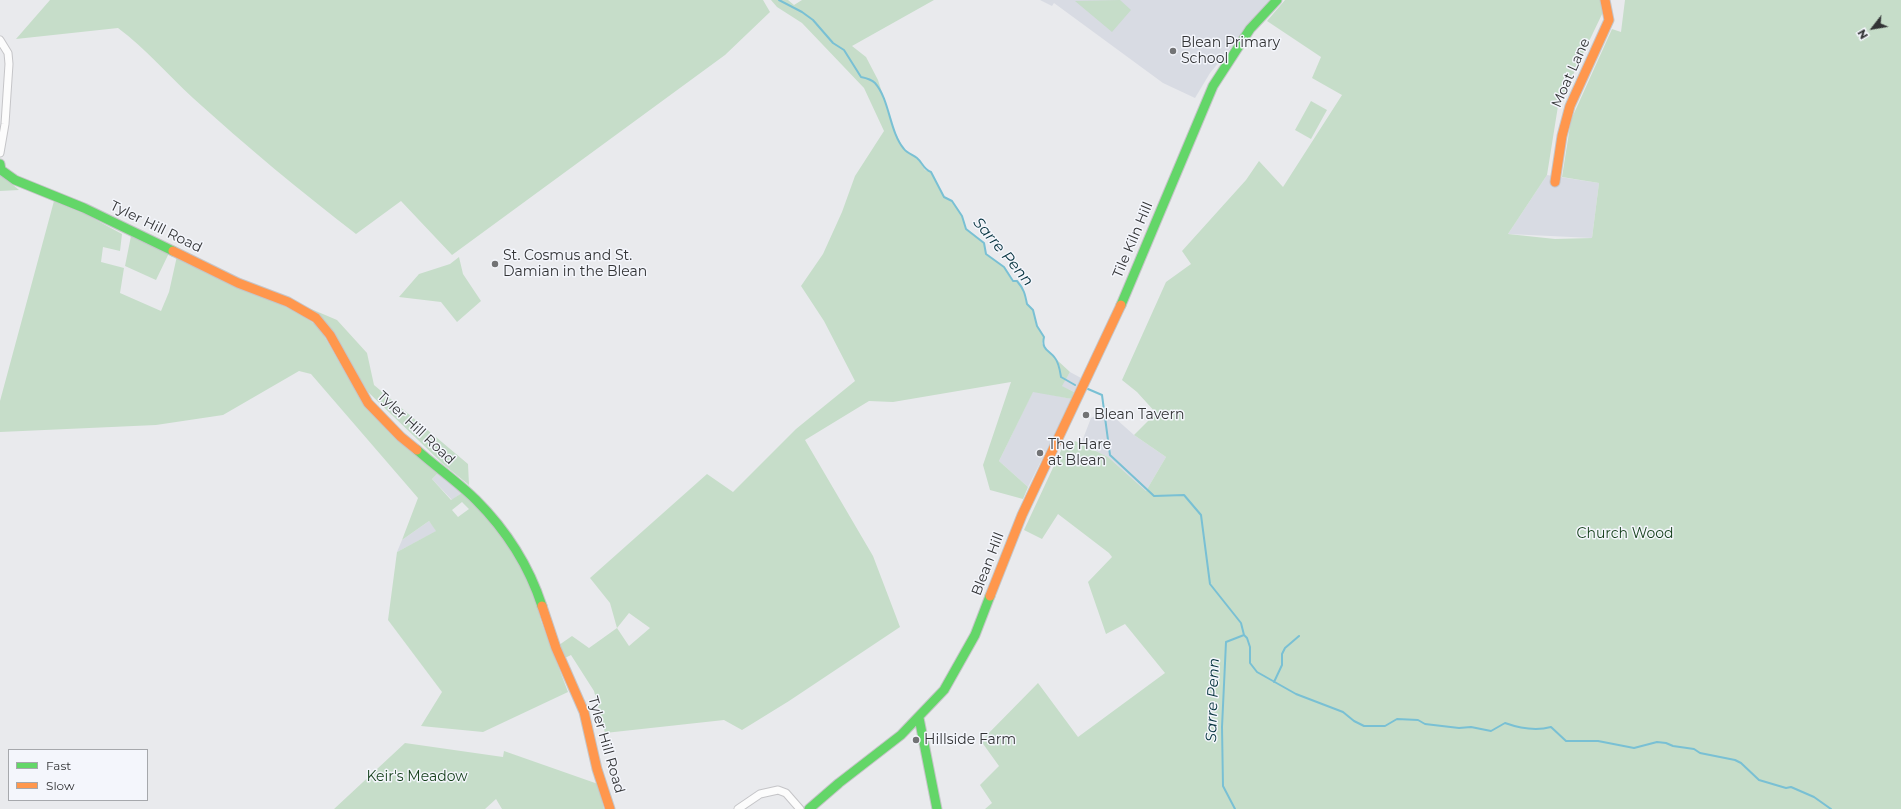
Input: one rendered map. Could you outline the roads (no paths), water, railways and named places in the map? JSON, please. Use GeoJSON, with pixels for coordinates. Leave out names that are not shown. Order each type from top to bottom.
{"type":"FeatureCollection","features":[{"type":"Feature","properties":{"kind":"street","name":"Tile Kiln Hill"},"geometry":{"type":"LineString","coordinates":[[1071,414],[1130,286],[1204,105],[1220,76],[1250,29],[1277,0]]}},
{"type":"Feature","properties":{"kind":"street","name":"Moat Lane"},"geometry":{"type":"LineString","coordinates":[[1554,182],[1562,136],[1570,106],[1609,20],[1605,0]]}},
{"type":"Feature","properties":{"kind":"street"},"geometry":{"type":"LineString","coordinates":[[0,40],[8,53],[9,64],[5,124],[0,153]]}},
{"type":"Feature","properties":{"kind":"street","name":"Tyler Hill Road"},"geometry":{"type":"LineString","coordinates":[[0,164],[1,170],[15,180],[84,208],[238,282],[288,302],[316,318],[330,335],[368,403],[402,437],[476,500],[510,540],[523,560],[536,587],[556,648],[584,712],[597,769],[610,809]]}},
{"type":"Feature","properties":{"kind":"street","name":"Blean Hill"},"geometry":{"type":"LineString","coordinates":[[809,809],[839,783],[901,735],[919,718],[944,690],[975,635],[1022,515],[1071,414]]}},
{"type":"Feature","properties":{"kind":"street"},"geometry":{"type":"LineString","coordinates":[[919,718],[937,809]]}},
{"type":"Feature","properties":{"kind":"street"},"geometry":{"type":"LineString","coordinates":[[738,809],[760,794],[772,790],[778,790],[786,794],[800,809]]}},
{"type":"Feature","properties":{"kind":"waterway","name":"Sarre Penn"},"geometry":{"type":"LineString","coordinates":[[779,0],[802,12],[813,20],[833,43],[844,50],[861,77],[875,83],[884,98],[899,142],[908,153],[917,158],[926,169],[931,172],[944,197],[952,201],[962,216],[966,229],[984,243],[986,254],[1004,267],[1013,281],[1017,281],[1024,292],[1027,304],[1033,310],[1037,326],[1044,337],[1044,345],[1056,360],[1061,377],[1075,385]]}},
{"type":"Feature","properties":{"kind":"waterway","name":"Sarre Penn"},"geometry":{"type":"LineString","coordinates":[[1088,389],[1102,395],[1110,455],[1154,496],[1184,495],[1201,515],[1210,584],[1241,623],[1244,635]]}},
{"type":"Feature","properties":{"kind":"waterway"},"geometry":{"type":"LineString","coordinates":[[1244,635],[1247,638],[1250,647],[1250,663],[1257,672],[1296,694],[1343,712],[1354,721],[1364,726],[1385,726],[1397,719],[1418,720],[1425,724],[1459,728],[1471,727],[1491,731],[1505,723],[1539,729],[1551,727],[1566,741],[1598,741],[1634,748],[1657,742],[1666,743],[1673,746],[1694,749],[1700,753],[1735,760],[1741,763],[1759,780],[1786,788],[1791,787],[1814,797],[1831,809]]}},
{"type":"Feature","properties":{"kind":"waterway","name":"Sarre Penn"},"geometry":{"type":"LineString","coordinates":[[1235,809],[1223,786],[1222,727],[1226,642],[1244,635]]}},
{"type":"Feature","properties":{"kind":"waterway"},"geometry":{"type":"LineString","coordinates":[[1274,682],[1282,665],[1282,654],[1285,648],[1299,636]]}},
{"type":"Feature","properties":{"kind":"place","name":"Blean Primary School"},"geometry":{"type":"Point","coordinates":[1173,51]}},
{"type":"Feature","properties":{"kind":"place","name":"St. Cosmus and St. Damian in the Blean"},"geometry":{"type":"Point","coordinates":[495,264]}},
{"type":"Feature","properties":{"kind":"place","name":"Blean Tavern"},"geometry":{"type":"Point","coordinates":[1086,415]}},
{"type":"Feature","properties":{"kind":"place","name":"The Hare at Blean"},"geometry":{"type":"Point","coordinates":[1040,453]}},
{"type":"Feature","properties":{"kind":"place","name":"Hillside Farm"},"geometry":{"type":"Point","coordinates":[916,740]}},
{"type":"Feature","properties":{"kind":"park label","name":"Church Wood"},"geometry":{"type":"Point","coordinates":[1625,534]}},
{"type":"Feature","properties":{"kind":"park label","name":"Keir's Meadow"},"geometry":{"type":"Point","coordinates":[417,777]}}]}
